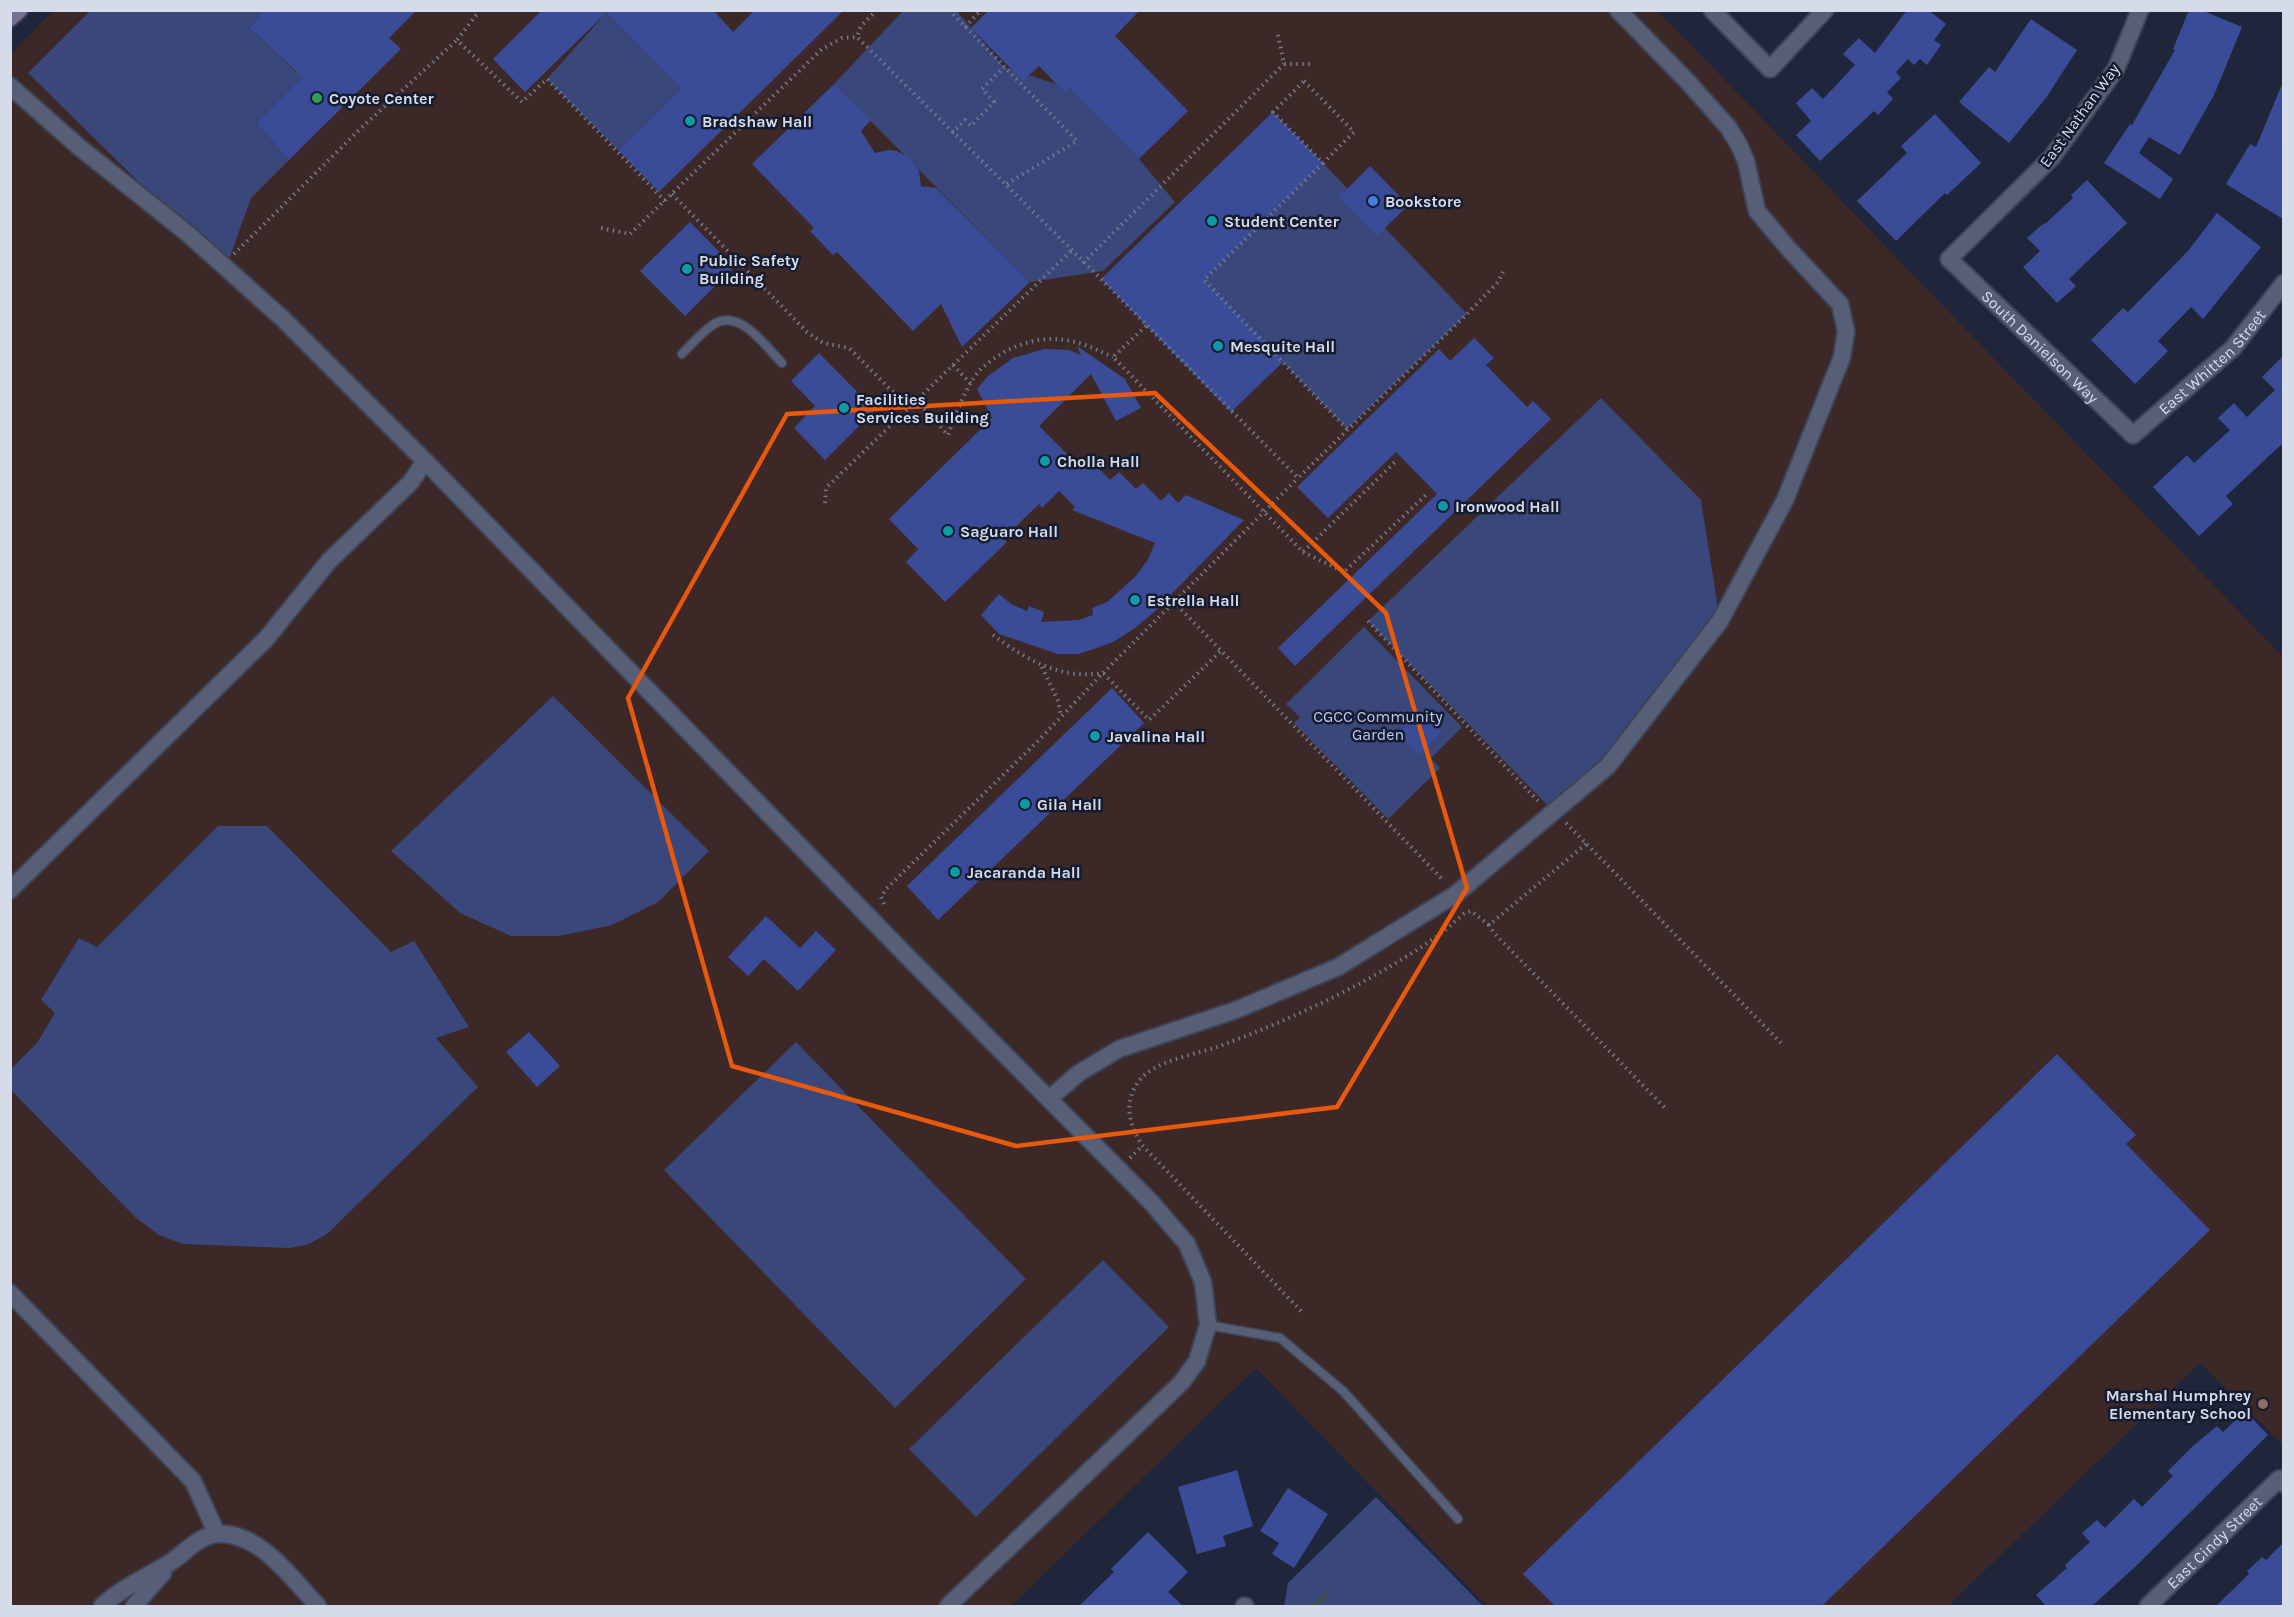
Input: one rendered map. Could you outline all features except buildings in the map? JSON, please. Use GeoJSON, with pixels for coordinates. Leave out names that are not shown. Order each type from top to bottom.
{"type":"FeatureCollection","features":[{"type":"Feature","properties":{"kind":"main road"},"geometry":{"type":"LineString","coordinates":[[10,18],[19,10]]}},
{"type":"Feature","properties":{"kind":"street"},"geometry":{"type":"LineString","coordinates":[[1050,1098],[1079,1073],[1119,1049],[1236,1010],[1338,967],[1456,894],[1608,766],[1722,618],[1785,500],[1842,357],[1846,331],[1840,304],[1757,211],[1746,161],[1728,127],[1618,10]]}},
{"type":"Feature","properties":{"kind":"street"},"geometry":{"type":"LineString","coordinates":[[1712,10],[1770,69],[1825,10]]}},
{"type":"Feature","properties":{"kind":"street","name":"East Nathan Way"},"geometry":{"type":"LineString","coordinates":[[1949,259],[2052,157],[2116,69],[2140,10]]}},
{"type":"Feature","properties":{"kind":"street"},"geometry":{"type":"LineString","coordinates":[[10,86],[79,147],[187,233],[283,319],[425,461],[874,923],[1050,1098],[1151,1202],[1187,1244],[1203,1282],[1208,1325],[1197,1361],[1182,1382],[948,1606]]}},
{"type":"Feature","properties":{"kind":"street","name":"South Danielson Way"},"geometry":{"type":"LineString","coordinates":[[1949,259],[2133,435]]}},
{"type":"Feature","properties":{"kind":"street","name":"East Whitten Street"},"geometry":{"type":"LineString","coordinates":[[2133,435],[2233,348],[2283,283]]}},
{"type":"Feature","properties":{"kind":"street"},"geometry":{"type":"LineString","coordinates":[[10,890],[266,639],[329,561],[411,482],[425,461]]}},
{"type":"Feature","properties":{"kind":"street"},"geometry":{"type":"LineString","coordinates":[[10,1293],[193,1481],[217,1534]]}},
{"type":"Feature","properties":{"kind":"street","name":"East Cindy Street"},"geometry":{"type":"LineString","coordinates":[[2148,1606],[2281,1481]]}},
{"type":"Feature","properties":{"kind":"street"},"geometry":{"type":"LineString","coordinates":[[102,1606],[174,1560],[194,1543],[217,1534],[237,1536],[260,1545],[318,1606]]}},
{"type":"Feature","properties":{"kind":"street"},"geometry":{"type":"LineString","coordinates":[[134,1606],[174,1560]]}},
{"type":"Feature","properties":{"kind":"lane"},"geometry":{"type":"LineString","coordinates":[[682,354],[716,323],[727,320],[740,321],[782,363]]}},
{"type":"Feature","properties":{"kind":"lane"},"geometry":{"type":"LineString","coordinates":[[1208,1325],[1280,1338],[1343,1391],[1458,1519]]}},
{"type":"Feature","properties":{"kind":"path"},"geometry":{"type":"LineString","coordinates":[[222,265],[358,131],[457,40],[480,10]]}},
{"type":"Feature","properties":{"kind":"path"},"geometry":{"type":"LineString","coordinates":[[857,37],[861,26],[877,10]]}},
{"type":"Feature","properties":{"kind":"path"},"geometry":{"type":"LineString","coordinates":[[949,10],[1077,141],[1005,185]]}},
{"type":"Feature","properties":{"kind":"path"},"geometry":{"type":"LineString","coordinates":[[965,27],[981,10]]}},
{"type":"Feature","properties":{"kind":"path"},"geometry":{"type":"LineString","coordinates":[[1278,35],[1284,64]]}},
{"type":"Feature","properties":{"kind":"path"},"geometry":{"type":"LineString","coordinates":[[602,228],[630,234],[822,49],[842,38],[857,37],[1298,478]]}},
{"type":"Feature","properties":{"kind":"path"},"geometry":{"type":"LineString","coordinates":[[457,40],[522,102],[547,79],[665,201]]}},
{"type":"Feature","properties":{"kind":"path"},"geometry":{"type":"LineString","coordinates":[[1083,263],[1284,64],[1311,64]]}},
{"type":"Feature","properties":{"kind":"path"},"geometry":{"type":"LineString","coordinates":[[952,133],[965,120],[971,126],[994,102],[982,89],[1004,67]]}},
{"type":"Feature","properties":{"kind":"path"},"geometry":{"type":"LineString","coordinates":[[1323,163],[1273,112],[1304,81],[1354,132],[1323,163],[1204,280],[1347,429]]}},
{"type":"Feature","properties":{"kind":"path"},"geometry":{"type":"LineString","coordinates":[[672,194],[807,332],[823,343],[849,348],[909,408]]}},
{"type":"Feature","properties":{"kind":"path"},"geometry":{"type":"LineString","coordinates":[[825,503],[826,488],[1071,251]]}},
{"type":"Feature","properties":{"kind":"path"},"geometry":{"type":"LineString","coordinates":[[874,923],[887,910],[880,897],[886,889],[1061,717],[1173,601],[1483,298],[1498,282],[1503,272]]}},
{"type":"Feature","properties":{"kind":"path"},"geometry":{"type":"LineString","coordinates":[[1113,357],[1146,326]]}},
{"type":"Feature","properties":{"kind":"path"},"geometry":{"type":"LineString","coordinates":[[916,400],[948,435],[959,406],[980,370],[1017,345],[1027,342],[1047,339],[1077,342],[1113,357],[1303,552],[1344,572],[1428,493]]}},
{"type":"Feature","properties":{"kind":"path"},"geometry":{"type":"LineString","coordinates":[[953,365],[972,385]]}},
{"type":"Feature","properties":{"kind":"path"},"geometry":{"type":"LineString","coordinates":[[1303,552],[1397,460]]}},
{"type":"Feature","properties":{"kind":"path"},"geometry":{"type":"LineString","coordinates":[[1173,601],[1470,911],[1489,925],[1508,948],[1667,1110]]}},
{"type":"Feature","properties":{"kind":"path"},"geometry":{"type":"LineString","coordinates":[[1368,621],[1539,802],[1554,812],[1781,1043]]}},
{"type":"Feature","properties":{"kind":"path"},"geometry":{"type":"LineString","coordinates":[[993,634],[1015,652],[1042,666],[1085,674],[1103,673],[1149,720],[1221,651]]}},
{"type":"Feature","properties":{"kind":"path"},"geometry":{"type":"LineString","coordinates":[[1042,666],[1058,701],[1061,717]]}},
{"type":"Feature","properties":{"kind":"path"},"geometry":{"type":"LineString","coordinates":[[1489,925],[1586,844]]}},
{"type":"Feature","properties":{"kind":"path"},"geometry":{"type":"LineString","coordinates":[[1301,1311],[1142,1145],[1128,1115],[1132,1092],[1139,1081],[1156,1067],[1256,1032],[1346,991],[1423,945],[1470,911]]}},
{"type":"Feature","properties":{"kind":"highlighted area"},"geometry":{"type":"Polygon","coordinates":[[[1155,393],[1386,613],[1467,888],[1337,1107],[1016,1146],[732,1066],[628,698],[787,414],[1155,393]]]}},
{"type":"Feature","properties":{"kind":"shaded area"},"geometry":{"type":"Polygon","coordinates":[[[53,11],[1658,11],[2283,657],[2283,1445],[2200,1363],[1948,1606],[1487,1606],[1256,1368],[1011,1606],[11,1606],[10,55],[53,11]]]}},
{"type":"Feature","properties":{"kind":"green space"},"geometry":{"type":"Polygon","coordinates":[[[91,10],[265,11],[249,28],[296,72],[308,71],[256,123],[289,160],[251,198],[226,268],[28,73],[91,10]]]}},
{"type":"Feature","properties":{"kind":"green space"},"geometry":{"type":"Polygon","coordinates":[[[903,11],[957,11],[1004,67],[1069,88],[1139,159],[1175,202],[1103,271],[1030,282],[834,84],[903,11]]]}},
{"type":"Feature","properties":{"kind":"green space"},"geometry":{"type":"Polygon","coordinates":[[[606,13],[681,89],[618,150],[547,79],[606,13]]]}},
{"type":"Feature","properties":{"kind":"green space"},"geometry":{"type":"Polygon","coordinates":[[[1323,163],[1467,314],[1347,429],[1204,280],[1323,163]]]}},
{"type":"Feature","properties":{"kind":"green space"},"geometry":{"type":"Polygon","coordinates":[[[1601,398],[1701,500],[1720,621],[1608,766],[1554,812],[1368,621],[1601,398]]]}},
{"type":"Feature","properties":{"kind":"green space","name":"CGCC Community Garden"},"geometry":{"type":"Polygon","coordinates":[[[1364,627],[1462,727],[1431,758],[1440,768],[1388,819],[1294,723],[1300,717],[1286,704],[1364,627]]]}},
{"type":"Feature","properties":{"kind":"green space"},"geometry":{"type":"Polygon","coordinates":[[[553,696],[709,851],[658,902],[612,925],[559,936],[511,936],[460,913],[391,851],[553,696]]]}},
{"type":"Feature","properties":{"kind":"green space"},"geometry":{"type":"Polygon","coordinates":[[[218,826],[267,826],[391,952],[414,941],[469,1027],[436,1038],[478,1087],[327,1234],[307,1245],[289,1248],[183,1244],[159,1235],[136,1218],[11,1090],[11,1069],[37,1043],[55,1013],[41,1000],[79,938],[97,947],[218,826]]]}},
{"type":"Feature","properties":{"kind":"green space"},"geometry":{"type":"Polygon","coordinates":[[[796,1042],[1026,1279],[895,1408],[664,1170],[796,1042]]]}},
{"type":"Feature","properties":{"kind":"green space"},"geometry":{"type":"Polygon","coordinates":[[[1103,1260],[1169,1327],[976,1517],[909,1449],[1103,1260]]]}},
{"type":"Feature","properties":{"kind":"green space"},"geometry":{"type":"Polygon","coordinates":[[[1376,1497],[1483,1606],[1284,1606],[1288,1583],[1376,1497]]]}},
{"type":"Feature","properties":{"kind":"waterway"},"geometry":{"type":"LineString","coordinates":[[1315,1606],[1325,1595]]}},
{"type":"Feature","properties":{"kind":"place","name":"Coyote Center"},"geometry":{"type":"Point","coordinates":[317,98]}},
{"type":"Feature","properties":{"kind":"place","name":"Bradshaw Hall"},"geometry":{"type":"Point","coordinates":[690,121]}},
{"type":"Feature","properties":{"kind":"place","name":"Bookstore"},"geometry":{"type":"Point","coordinates":[1373,201]}},
{"type":"Feature","properties":{"kind":"place","name":"Student Center"},"geometry":{"type":"Point","coordinates":[1212,221]}},
{"type":"Feature","properties":{"kind":"place","name":"Public Safety Building"},"geometry":{"type":"Point","coordinates":[687,269]}},
{"type":"Feature","properties":{"kind":"place","name":"Mesquite Hall"},"geometry":{"type":"Point","coordinates":[1218,346]}},
{"type":"Feature","properties":{"kind":"place","name":"Facilities Services Building"},"geometry":{"type":"Point","coordinates":[844,408]}},
{"type":"Feature","properties":{"kind":"place","name":"Cholla Hall"},"geometry":{"type":"Point","coordinates":[1045,461]}},
{"type":"Feature","properties":{"kind":"place","name":"Ironwood Hall"},"geometry":{"type":"Point","coordinates":[1443,506]}},
{"type":"Feature","properties":{"kind":"place","name":"Saguaro Hall"},"geometry":{"type":"Point","coordinates":[948,531]}},
{"type":"Feature","properties":{"kind":"place","name":"Estrella Hall"},"geometry":{"type":"Point","coordinates":[1135,600]}},
{"type":"Feature","properties":{"kind":"place","name":"Javalina Hall"},"geometry":{"type":"Point","coordinates":[1095,736]}},
{"type":"Feature","properties":{"kind":"place","name":"Gila Hall"},"geometry":{"type":"Point","coordinates":[1025,804]}},
{"type":"Feature","properties":{"kind":"place","name":"Jacaranda Hall"},"geometry":{"type":"Point","coordinates":[955,872]}},
{"type":"Feature","properties":{"kind":"place","name":"Marshal Humphrey Elementary School"},"geometry":{"type":"Point","coordinates":[2263,1404]}}]}
